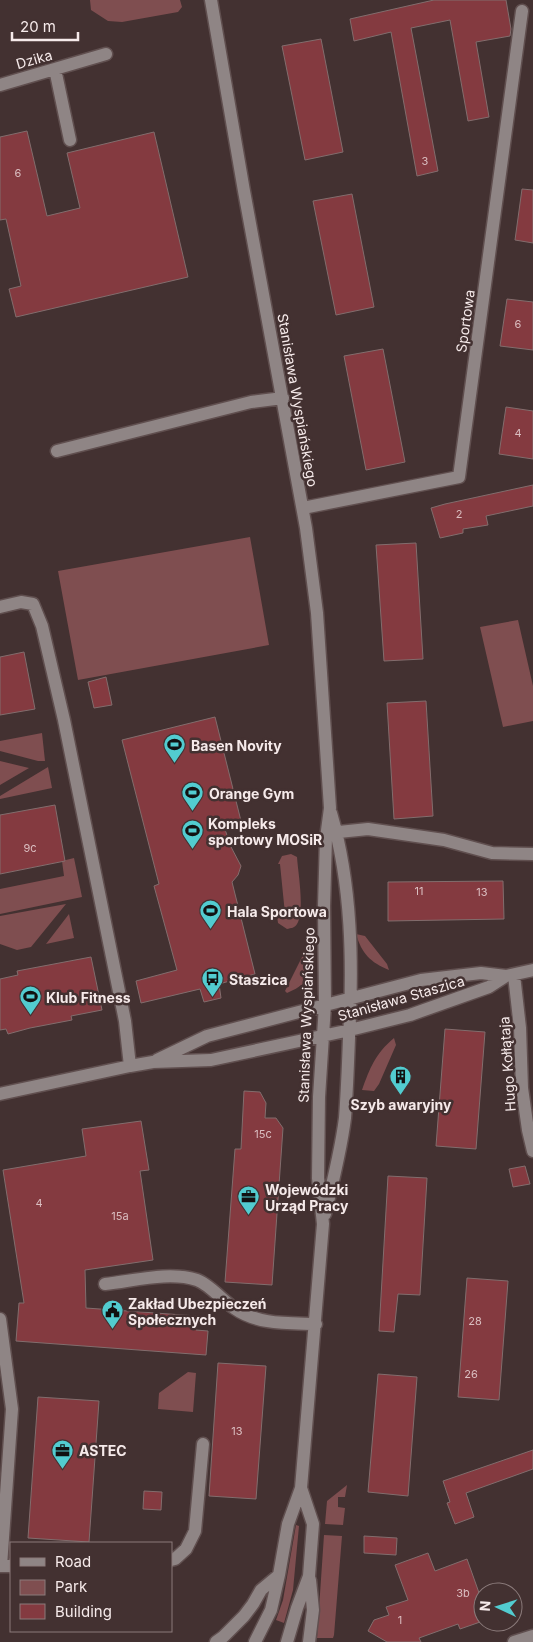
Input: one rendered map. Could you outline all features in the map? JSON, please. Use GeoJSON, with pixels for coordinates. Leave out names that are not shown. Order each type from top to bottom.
{"type":"FeatureCollection","features":[{"type":"Feature","properties":{"kind":"street","name":"Stanisława Wyspiańskiego"},"geometry":{"type":"LineString","coordinates":[[211,0],[244,191],[303,508],[316,613],[332,833],[324,906],[325,1005],[318,1097],[318,1178],[322,1224],[316,1324],[302,1488],[288,1524],[271,1610],[255,1642]]}},
{"type":"Feature","properties":{"kind":"street","name":"Sportowa"},"geometry":{"type":"LineString","coordinates":[[303,508],[459,477],[522,11]]}},
{"type":"Feature","properties":{"kind":"street","name":"Dzika"},"geometry":{"type":"LineString","coordinates":[[0,84],[106,54]]}},
{"type":"Feature","properties":{"kind":"street"},"geometry":{"type":"LineString","coordinates":[[55,69],[70,140]]}},
{"type":"Feature","properties":{"kind":"street"},"geometry":{"type":"LineString","coordinates":[[58,451],[251,402],[283,398]]}},
{"type":"Feature","properties":{"kind":"street"},"geometry":{"type":"LineString","coordinates":[[0,606],[20,602],[32,604],[42,626],[64,720],[125,1021],[130,1066]]}},
{"type":"Feature","properties":{"kind":"street"},"geometry":{"type":"LineString","coordinates":[[332,833],[368,829],[444,840],[492,853],[533,854]]}},
{"type":"Feature","properties":{"kind":"street","name":"Stanisława Wyspiańskiego"},"geometry":{"type":"LineString","coordinates":[[322,1224],[336,1171],[344,1119],[352,998],[350,925],[340,842],[332,833]]}},
{"type":"Feature","properties":{"kind":"street","name":"Stanisława Staszica"},"geometry":{"type":"LineString","coordinates":[[0,1094],[153,1062],[211,1060],[350,1030],[410,1015],[489,987],[510,976],[533,970]]}},
{"type":"Feature","properties":{"kind":"street","name":"Stanisława Staszica"},"geometry":{"type":"LineString","coordinates":[[153,1062],[207,1036],[421,980],[481,973],[510,976]]}},
{"type":"Feature","properties":{"kind":"street","name":"Hugo Kołłątaja"},"geometry":{"type":"LineString","coordinates":[[510,976],[520,1028],[522,1088],[533,1151]]}},
{"type":"Feature","properties":{"kind":"street"},"geometry":{"type":"LineString","coordinates":[[106,1284],[172,1276],[198,1280],[234,1308],[251,1318],[274,1322],[316,1324]]}},
{"type":"Feature","properties":{"kind":"street"},"geometry":{"type":"LineString","coordinates":[[0,1319],[12,1410],[1,1566],[10,1566]]}},
{"type":"Feature","properties":{"kind":"street"},"geometry":{"type":"LineString","coordinates":[[172,1559],[186,1549],[195,1531],[203,1444]]}},
{"type":"Feature","properties":{"kind":"street","name":"Stanisława Wyspiańskiego"},"geometry":{"type":"LineString","coordinates":[[287,1642],[309,1576],[313,1524],[302,1488]]}},
{"type":"Feature","properties":{"kind":"street"},"geometry":{"type":"LineString","coordinates":[[216,1642],[244,1616],[261,1590],[279,1575]]}},
{"type":"Feature","properties":{"kind":"street"},"geometry":{"type":"LineString","coordinates":[[309,1576],[313,1610],[310,1642]]}},
{"type":"Feature","properties":{"kind":"street"},"geometry":{"type":"LineString","coordinates":[[514,1642],[533,1636]]}},
{"type":"Feature","properties":{"kind":"green space"},"geometry":{"type":"Polygon","coordinates":[[[90,0],[180,0],[182,7],[178,12],[122,22],[108,21],[91,10],[90,0]]]}},
{"type":"Feature","properties":{"kind":"green space"},"geometry":{"type":"Polygon","coordinates":[[[250,537],[269,645],[78,680],[58,571],[250,537]]]}},
{"type":"Feature","properties":{"kind":"green space"},"geometry":{"type":"Polygon","coordinates":[[[518,620],[533,686],[533,721],[503,727],[480,627],[518,620]]]}},
{"type":"Feature","properties":{"kind":"green space"},"geometry":{"type":"Polygon","coordinates":[[[42,733],[45,761],[38,761],[0,751],[0,741],[42,733]]]}},
{"type":"Feature","properties":{"kind":"green space"},"geometry":{"type":"Polygon","coordinates":[[[0,761],[29,768],[0,785],[0,761]]]}},
{"type":"Feature","properties":{"kind":"green space"},"geometry":{"type":"Polygon","coordinates":[[[48,767],[52,788],[0,799],[0,796],[48,767]]]}},
{"type":"Feature","properties":{"kind":"green space"},"geometry":{"type":"Polygon","coordinates":[[[291,854],[297,857],[301,910],[296,925],[293,928],[287,929],[278,923],[277,916],[285,914],[280,864],[278,864],[282,856],[291,854]]]}},
{"type":"Feature","properties":{"kind":"green space"},"geometry":{"type":"Polygon","coordinates":[[[74,858],[82,897],[0,914],[0,889],[64,876],[62,861],[74,858]]]}},
{"type":"Feature","properties":{"kind":"green space"},"geometry":{"type":"Polygon","coordinates":[[[66,904],[31,947],[17,950],[0,944],[0,916],[66,904]]]}},
{"type":"Feature","properties":{"kind":"green space"},"geometry":{"type":"Polygon","coordinates":[[[69,914],[74,938],[46,944],[69,914]]]}},
{"type":"Feature","properties":{"kind":"green space"},"geometry":{"type":"Polygon","coordinates":[[[356,934],[365,936],[387,964],[389,970],[377,964],[364,952],[356,934]]]}},
{"type":"Feature","properties":{"kind":"green space"},"geometry":{"type":"Polygon","coordinates":[[[315,938],[314,965],[309,978],[297,988],[287,993],[285,991],[311,939],[315,938]]]}},
{"type":"Feature","properties":{"kind":"green space"},"geometry":{"type":"Polygon","coordinates":[[[394,1038],[396,1045],[379,1084],[374,1091],[362,1090],[374,1062],[382,1050],[394,1038]]]}},
{"type":"Feature","properties":{"kind":"green space"},"geometry":{"type":"Polygon","coordinates":[[[188,1372],[196,1373],[193,1412],[158,1409],[159,1393],[188,1372]]]}},
{"type":"Feature","properties":{"kind":"green space"},"geometry":{"type":"Polygon","coordinates":[[[347,1485],[345,1497],[338,1497],[338,1507],[345,1508],[343,1525],[325,1524],[327,1501],[347,1485]]]}},
{"type":"Feature","properties":{"kind":"green space"},"geometry":{"type":"Polygon","coordinates":[[[296,1525],[299,1526],[293,1590],[284,1623],[276,1620],[283,1600],[296,1525]]]}},
{"type":"Feature","properties":{"kind":"green space"},"geometry":{"type":"Polygon","coordinates":[[[324,1535],[342,1536],[333,1638],[317,1638],[324,1535]]]}},
{"type":"Feature","properties":{"kind":"building"},"geometry":{"type":"Polygon","coordinates":[[[434,0],[506,0],[511,29],[510,36],[476,42],[489,117],[468,121],[450,20],[411,28],[438,171],[417,176],[391,32],[354,41],[350,19],[434,0]]]}},
{"type":"Feature","properties":{"kind":"building"},"geometry":{"type":"Polygon","coordinates":[[[321,39],[343,152],[305,160],[282,46],[321,39]]]}},
{"type":"Feature","properties":{"kind":"building"},"geometry":{"type":"Polygon","coordinates":[[[27,131],[47,216],[80,208],[67,153],[154,132],[188,277],[16,317],[9,289],[21,286],[6,219],[0,220],[0,137],[27,131]]]}},
{"type":"Feature","properties":{"kind":"building"},"geometry":{"type":"Polygon","coordinates":[[[522,189],[533,190],[533,243],[515,240],[522,189]]]}},
{"type":"Feature","properties":{"kind":"building"},"geometry":{"type":"Polygon","coordinates":[[[352,194],[374,307],[336,315],[313,201],[352,194]]]}},
{"type":"Feature","properties":{"kind":"building"},"geometry":{"type":"Polygon","coordinates":[[[507,299],[533,302],[533,350],[500,346],[507,299]]]}},
{"type":"Feature","properties":{"kind":"building"},"geometry":{"type":"Polygon","coordinates":[[[383,349],[405,462],[366,470],[344,356],[383,349]]]}},
{"type":"Feature","properties":{"kind":"building"},"geometry":{"type":"Polygon","coordinates":[[[506,407],[533,411],[533,459],[499,454],[506,407]]]}},
{"type":"Feature","properties":{"kind":"building"},"geometry":{"type":"Polygon","coordinates":[[[533,485],[533,506],[486,516],[488,525],[463,529],[463,533],[440,538],[431,508],[533,485]]]}},
{"type":"Feature","properties":{"kind":"building"},"geometry":{"type":"Polygon","coordinates":[[[416,543],[423,659],[384,661],[376,545],[416,543]]]}},
{"type":"Feature","properties":{"kind":"building"},"geometry":{"type":"Polygon","coordinates":[[[24,652],[35,709],[0,715],[0,657],[24,652]]]}},
{"type":"Feature","properties":{"kind":"building"},"geometry":{"type":"Polygon","coordinates":[[[106,677],[112,705],[94,708],[88,682],[106,677]]]}},
{"type":"Feature","properties":{"kind":"building"},"geometry":{"type":"Polygon","coordinates":[[[426,701],[433,816],[394,819],[387,703],[426,701]]]}},
{"type":"Feature","properties":{"kind":"building","name":"Kompleks sportowy MOSiR"},"geometry":{"type":"Polygon","coordinates":[[[215,717],[241,821],[224,826],[230,845],[241,866],[238,875],[232,882],[255,974],[219,984],[221,998],[204,1002],[200,989],[141,1003],[136,981],[177,970],[154,886],[159,884],[122,740],[215,717]]]}},
{"type":"Feature","properties":{"kind":"building"},"geometry":{"type":"Polygon","coordinates":[[[55,805],[65,861],[0,874],[0,815],[55,805]]]}},
{"type":"Feature","properties":{"kind":"building"},"geometry":{"type":"Polygon","coordinates":[[[503,881],[504,919],[388,921],[388,882],[503,881]]]}},
{"type":"Feature","properties":{"kind":"building"},"geometry":{"type":"Polygon","coordinates":[[[91,957],[102,1010],[71,1016],[72,1020],[8,1034],[6,1029],[0,1030],[0,979],[18,975],[17,971],[91,957]]]}},
{"type":"Feature","properties":{"kind":"building"},"geometry":{"type":"Polygon","coordinates":[[[445,1029],[485,1032],[476,1149],[436,1146],[445,1029]]]}},
{"type":"Feature","properties":{"kind":"building","name":"Wojewódzki Urząd Pracy"},"geometry":{"type":"Polygon","coordinates":[[[244,1091],[260,1092],[266,1103],[265,1118],[276,1118],[283,1128],[272,1285],[225,1282],[235,1149],[241,1149],[244,1091]]]}},
{"type":"Feature","properties":{"kind":"building"},"geometry":{"type":"Polygon","coordinates":[[[141,1121],[149,1170],[140,1171],[153,1260],[85,1270],[86,1308],[197,1316],[196,1330],[208,1331],[206,1355],[16,1341],[19,1303],[24,1303],[3,1170],[86,1156],[82,1129],[141,1121]]]}},
{"type":"Feature","properties":{"kind":"building"},"geometry":{"type":"Polygon","coordinates":[[[525,1166],[530,1184],[513,1187],[509,1169],[525,1166]]]}},
{"type":"Feature","properties":{"kind":"building"},"geometry":{"type":"Polygon","coordinates":[[[388,1176],[427,1178],[420,1295],[398,1294],[394,1332],[379,1331],[388,1176]]]}},
{"type":"Feature","properties":{"kind":"building"},"geometry":{"type":"Polygon","coordinates":[[[467,1278],[508,1281],[499,1400],[458,1397],[467,1278]]]}},
{"type":"Feature","properties":{"kind":"building"},"geometry":{"type":"Polygon","coordinates":[[[218,1363],[266,1366],[256,1499],[209,1496],[218,1363]]]}},
{"type":"Feature","properties":{"kind":"building"},"geometry":{"type":"Polygon","coordinates":[[[378,1374],[417,1377],[408,1496],[368,1492],[378,1374]]]}},
{"type":"Feature","properties":{"kind":"building","name":"ASTEC"},"geometry":{"type":"Polygon","coordinates":[[[38,1397],[99,1401],[89,1542],[28,1538],[38,1397]]]}},
{"type":"Feature","properties":{"kind":"building"},"geometry":{"type":"Polygon","coordinates":[[[533,1450],[533,1469],[466,1493],[474,1517],[455,1524],[447,1503],[450,1502],[443,1481],[533,1450]]]}},
{"type":"Feature","properties":{"kind":"building"},"geometry":{"type":"Polygon","coordinates":[[[144,1491],[162,1492],[161,1510],[143,1509],[144,1491]]]}},
{"type":"Feature","properties":{"kind":"building"},"geometry":{"type":"Polygon","coordinates":[[[364,1536],[397,1538],[396,1555],[364,1553],[364,1536]]]}},
{"type":"Feature","properties":{"kind":"building"},"geometry":{"type":"Polygon","coordinates":[[[428,1553],[435,1571],[467,1559],[475,1582],[473,1582],[473,1624],[460,1629],[458,1624],[419,1638],[421,1642],[387,1642],[368,1631],[374,1620],[389,1615],[386,1607],[408,1600],[395,1565],[428,1553]]]}},
{"type":"Feature","properties":{"kind":"place","name":"Basen Novity"},"geometry":{"type":"Point","coordinates":[175,764]}},
{"type":"Feature","properties":{"kind":"place","name":"Orange Gym"},"geometry":{"type":"Point","coordinates":[193,812]}},
{"type":"Feature","properties":{"kind":"place","name":"Kompleks sportowy MOSiR"},"geometry":{"type":"Point","coordinates":[192,850]}},
{"type":"Feature","properties":{"kind":"place","name":"Hala Sportowa"},"geometry":{"type":"Point","coordinates":[211,930]}},
{"type":"Feature","properties":{"kind":"place","name":"Staszica"},"geometry":{"type":"Point","coordinates":[213,998]}},
{"type":"Feature","properties":{"kind":"place","name":"Klub Fitness"},"geometry":{"type":"Point","coordinates":[30,1016]}},
{"type":"Feature","properties":{"kind":"place","name":"Szyb awaryjny"},"geometry":{"type":"Point","coordinates":[401,1095]}},
{"type":"Feature","properties":{"kind":"place","name":"Wojewódzki Urząd Pracy"},"geometry":{"type":"Point","coordinates":[249,1216]}},
{"type":"Feature","properties":{"kind":"place","name":"Zakład Ubezpieczeń Społecznych"},"geometry":{"type":"Point","coordinates":[112,1330]}},
{"type":"Feature","properties":{"kind":"place","name":"ASTEC"},"geometry":{"type":"Point","coordinates":[63,1469]}}]}
